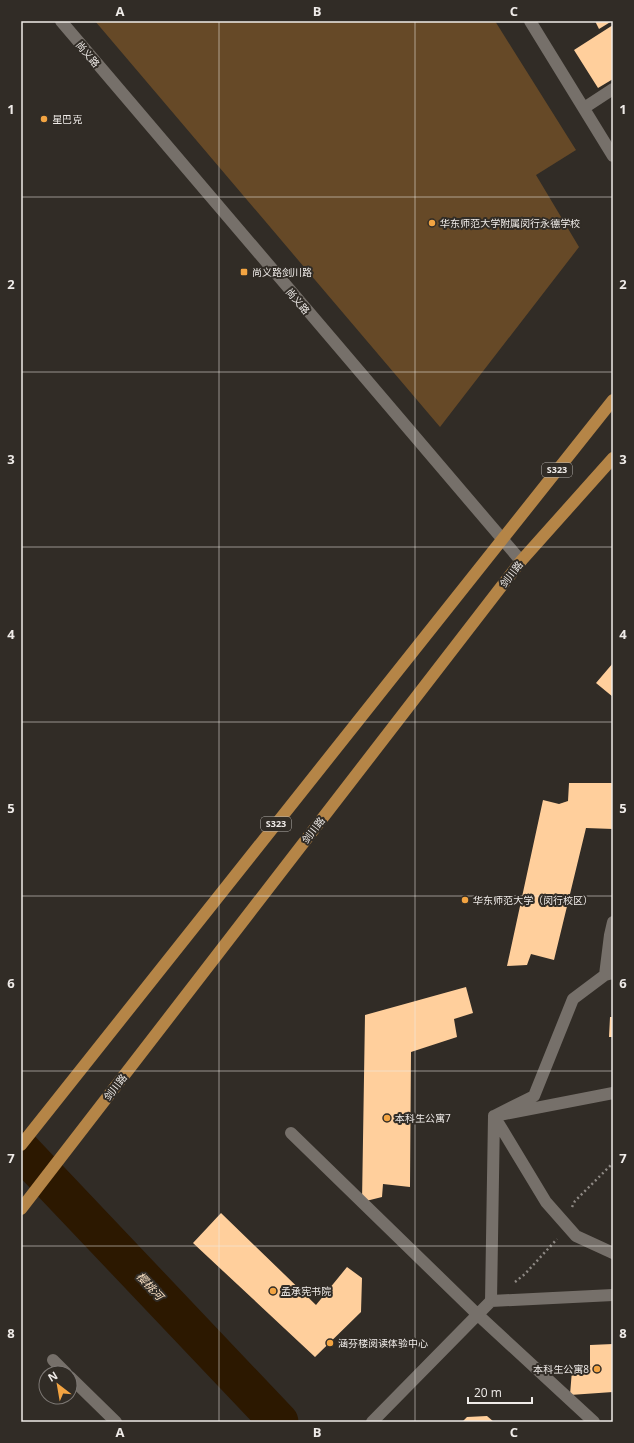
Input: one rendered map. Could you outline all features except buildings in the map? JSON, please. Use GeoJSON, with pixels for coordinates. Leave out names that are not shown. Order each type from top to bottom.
{"type":"FeatureCollection","features":[{"type":"Feature","properties":{"kind":"main road","name":"S323"},"geometry":{"type":"LineString","coordinates":[[21,1145],[613,400]]}},
{"type":"Feature","properties":{"kind":"main road","name":"剑川路"},"geometry":{"type":"LineString","coordinates":[[21,1209],[521,561],[613,458]]}},
{"type":"Feature","properties":{"kind":"street","name":"尚义路"},"geometry":{"type":"LineString","coordinates":[[61,21],[521,561]]}},
{"type":"Feature","properties":{"kind":"street"},"geometry":{"type":"LineString","coordinates":[[530,21],[613,156]]}},
{"type":"Feature","properties":{"kind":"street"},"geometry":{"type":"LineString","coordinates":[[584,108],[613,90]]}},
{"type":"Feature","properties":{"kind":"street"},"geometry":{"type":"LineString","coordinates":[[494,1116],[534,1096],[573,999],[609,974],[610,935],[613,922]]}},
{"type":"Feature","properties":{"kind":"street"},"geometry":{"type":"LineString","coordinates":[[494,1116],[613,1093]]}},
{"type":"Feature","properties":{"kind":"street"},"geometry":{"type":"LineString","coordinates":[[494,1116],[546,1202],[576,1236],[613,1253]]}},
{"type":"Feature","properties":{"kind":"street"},"geometry":{"type":"LineString","coordinates":[[491,1301],[494,1116]]}},
{"type":"Feature","properties":{"kind":"street"},"geometry":{"type":"LineString","coordinates":[[291,1133],[477,1314],[594,1422]]}},
{"type":"Feature","properties":{"kind":"street"},"geometry":{"type":"LineString","coordinates":[[372,1422],[491,1301],[613,1295]]}},
{"type":"Feature","properties":{"kind":"street"},"geometry":{"type":"LineString","coordinates":[[53,1360],[58,1365]]}},
{"type":"Feature","properties":{"kind":"street"},"geometry":{"type":"LineString","coordinates":[[78,1385],[116,1422]]}},
{"type":"Feature","properties":{"kind":"shaded area","name":"华东师范大学附属闵行永德学校"},"geometry":{"type":"Polygon","coordinates":[[[95,21],[495,21],[576,150],[536,175],[579,247],[440,427],[95,21]]]}},
{"type":"Feature","properties":{"kind":"waterway","name":"樱桃河"},"geometry":{"type":"LineString","coordinates":[[21,1150],[279,1422]]}},
{"type":"Feature","properties":{"kind":"place","name":"星巴克"},"geometry":{"type":"Point","coordinates":[44,119]}},
{"type":"Feature","properties":{"kind":"place","name":"华东师范大学附属闵行永德学校"},"geometry":{"type":"Point","coordinates":[432,223]}},
{"type":"Feature","properties":{"kind":"place","name":"尚义路剑川路"},"geometry":{"type":"Point","coordinates":[244,272]}},
{"type":"Feature","properties":{"kind":"place","name":"华东师范大学（闵行校区）"},"geometry":{"type":"Point","coordinates":[465,900]}},
{"type":"Feature","properties":{"kind":"place","name":"本科生公寓7"},"geometry":{"type":"Point","coordinates":[387,1118]}},
{"type":"Feature","properties":{"kind":"place","name":"孟承宪书院"},"geometry":{"type":"Point","coordinates":[273,1291]}},
{"type":"Feature","properties":{"kind":"place","name":"涵芬楼阅读体验中心"},"geometry":{"type":"Point","coordinates":[330,1343]}},
{"type":"Feature","properties":{"kind":"place","name":"本科生公寓8"},"geometry":{"type":"Point","coordinates":[597,1369]}}]}
